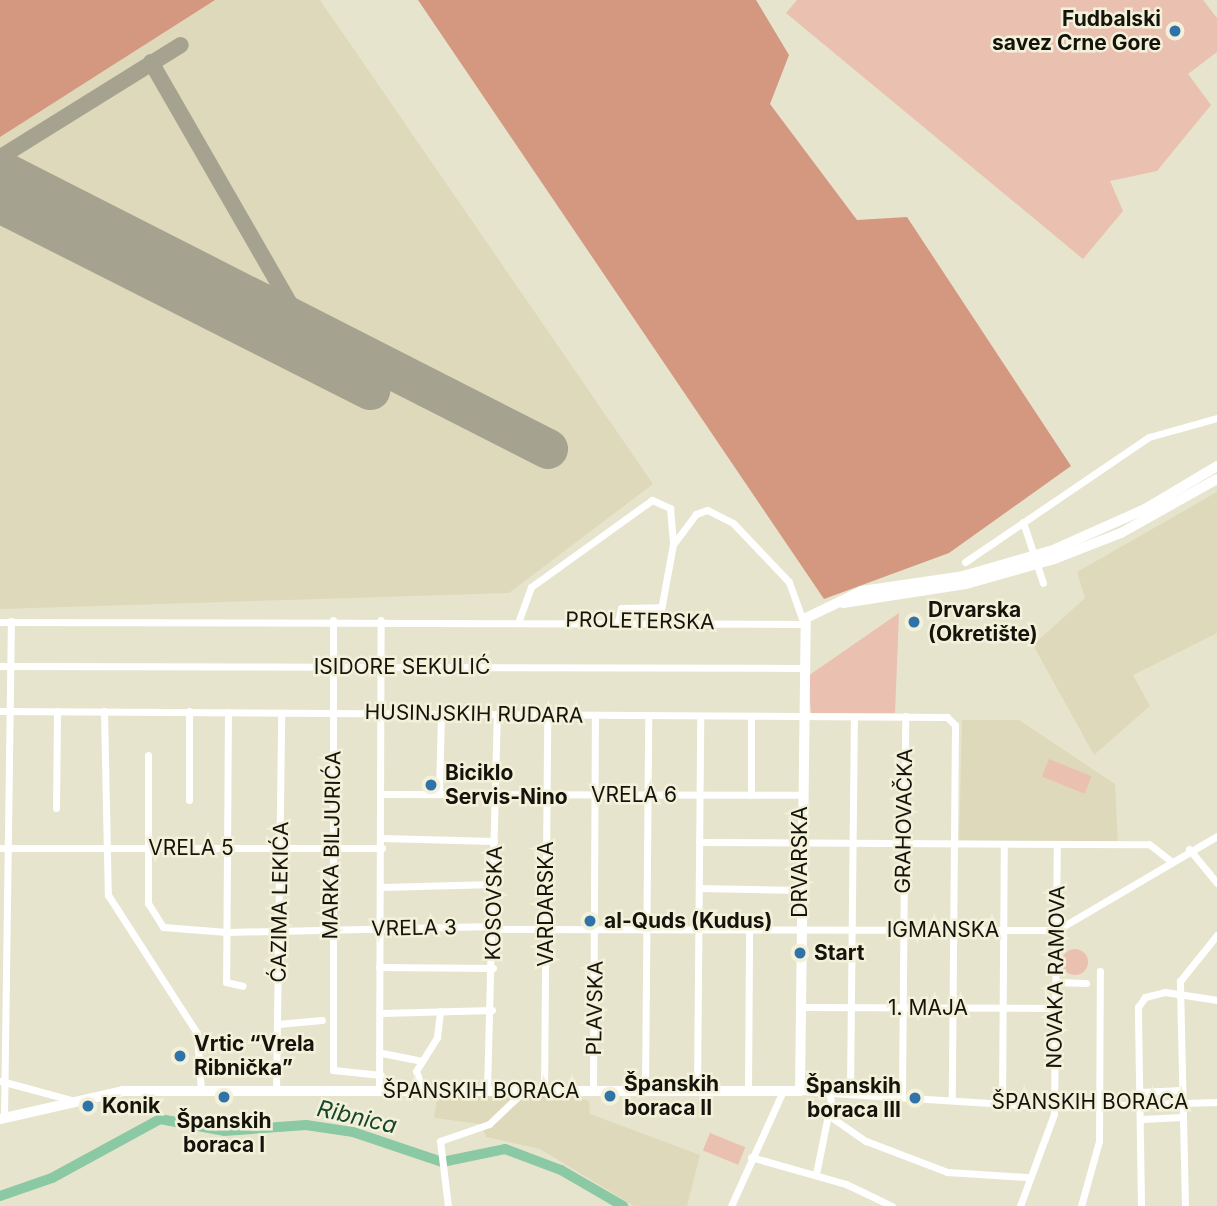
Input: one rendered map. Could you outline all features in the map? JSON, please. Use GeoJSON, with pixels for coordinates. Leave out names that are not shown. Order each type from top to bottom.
{"type":"FeatureCollection","features":[{"type":"Feature","properties":{"kind":"main road"},"geometry":{"type":"LineString","coordinates":[[1036,561],[1124,520],[1217,466]]}},
{"type":"Feature","properties":{"kind":"main road"},"geometry":{"type":"LineString","coordinates":[[801,718],[804,624],[835,603],[966,584],[1121,533],[1217,479]]}},
{"type":"Feature","properties":{"kind":"main road","name":"DRVARSKA"},"geometry":{"type":"LineString","coordinates":[[800,1091],[801,718]]}},
{"type":"Feature","properties":{"kind":"main road","name":"ŠPANSKIH BORACA"},"geometry":{"type":"LineString","coordinates":[[2,1119],[123,1091],[800,1091]]}},
{"type":"Feature","properties":{"kind":"street"},"geometry":{"type":"LineString","coordinates":[[965,562],[1149,437],[1217,418]]}},
{"type":"Feature","properties":{"kind":"street"},"geometry":{"type":"LineString","coordinates":[[519,620],[531,587],[652,500],[668,505],[673,544],[659,621]]}},
{"type":"Feature","properties":{"kind":"street"},"geometry":{"type":"LineString","coordinates":[[673,544],[699,511],[722,514],[790,584],[804,624]]}},
{"type":"Feature","properties":{"kind":"street"},"geometry":{"type":"LineString","coordinates":[[1023,522],[1043,583]]}},
{"type":"Feature","properties":{"kind":"street"},"geometry":{"type":"LineString","coordinates":[[618,621],[621,608],[660,607]]}},
{"type":"Feature","properties":{"kind":"street","name":"MARKA BILJURIĆA"},"geometry":{"type":"LineString","coordinates":[[333,620],[334,712],[330,848],[332,1070],[381,1075]]}},
{"type":"Feature","properties":{"kind":"street"},"geometry":{"type":"LineString","coordinates":[[379,1091],[382,1053],[379,967],[383,794],[381,620]]}},
{"type":"Feature","properties":{"kind":"street","name":"PROLETERSKA"},"geometry":{"type":"LineString","coordinates":[[0,622],[519,620],[804,624]]}},
{"type":"Feature","properties":{"kind":"street"},"geometry":{"type":"LineString","coordinates":[[2,1119],[4,848],[11,621]]}},
{"type":"Feature","properties":{"kind":"street","name":"ISIDORE SEKULIĆ"},"geometry":{"type":"LineString","coordinates":[[0,666],[804,668]]}},
{"type":"Feature","properties":{"kind":"street","name":"HUSINJSKIH RUDARA"},"geometry":{"type":"LineString","coordinates":[[0,710],[383,712],[547,717],[947,717],[955,725],[955,846]]}},
{"type":"Feature","properties":{"kind":"street"},"geometry":{"type":"LineString","coordinates":[[56,808],[57,711]]}},
{"type":"Feature","properties":{"kind":"street"},"geometry":{"type":"LineString","coordinates":[[104,711],[105,848],[111,904],[197,1033],[201,1091]]}},
{"type":"Feature","properties":{"kind":"street"},"geometry":{"type":"LineString","coordinates":[[189,711],[189,800]]}},
{"type":"Feature","properties":{"kind":"street"},"geometry":{"type":"LineString","coordinates":[[228,712],[226,982],[243,986]]}},
{"type":"Feature","properties":{"kind":"street","name":"ĆAZIMA LEKIĆA"},"geometry":{"type":"LineString","coordinates":[[276,1091],[281,713]]}},
{"type":"Feature","properties":{"kind":"street"},"geometry":{"type":"LineString","coordinates":[[439,794],[441,714]]}},
{"type":"Feature","properties":{"kind":"street","name":"KOSOVSKA"},"geometry":{"type":"LineString","coordinates":[[487,1090],[492,1010],[497,715]]}},
{"type":"Feature","properties":{"kind":"street","name":"PLAVSKA"},"geometry":{"type":"LineString","coordinates":[[593,1090],[597,929],[595,716]]}},
{"type":"Feature","properties":{"kind":"street"},"geometry":{"type":"LineString","coordinates":[[645,1090],[648,716]]}},
{"type":"Feature","properties":{"kind":"street"},"geometry":{"type":"LineString","coordinates":[[696,1091],[700,716]]}},
{"type":"Feature","properties":{"kind":"street","name":"GRAHOVAČKA"},"geometry":{"type":"LineString","coordinates":[[902,1093],[905,716]]}},
{"type":"Feature","properties":{"kind":"street","name":"VARDARSKA"},"geometry":{"type":"LineString","coordinates":[[544,1091],[547,717]]}},
{"type":"Feature","properties":{"kind":"street"},"geometry":{"type":"LineString","coordinates":[[751,717],[751,795]]}},
{"type":"Feature","properties":{"kind":"street"},"geometry":{"type":"LineString","coordinates":[[850,1091],[854,718]]}},
{"type":"Feature","properties":{"kind":"street"},"geometry":{"type":"LineString","coordinates":[[148,755],[148,848]]}},
{"type":"Feature","properties":{"kind":"street","name":"VRELA 6"},"geometry":{"type":"LineString","coordinates":[[383,794],[800,795]]}},
{"type":"Feature","properties":{"kind":"street"},"geometry":{"type":"LineString","coordinates":[[1057,930],[1189,849],[1217,836]]}},
{"type":"Feature","properties":{"kind":"street"},"geometry":{"type":"LineString","coordinates":[[382,838],[494,841]]}},
{"type":"Feature","properties":{"kind":"street"},"geometry":{"type":"LineString","coordinates":[[699,842],[1004,848],[1149,844],[1171,861]]}},
{"type":"Feature","properties":{"kind":"street"},"geometry":{"type":"LineString","coordinates":[[952,1099],[955,846]]}},
{"type":"Feature","properties":{"kind":"street","name":"NOVAKA RAMOVA"},"geometry":{"type":"LineString","coordinates":[[1026,1177],[1046,1146],[1055,1107],[1057,847]]}},
{"type":"Feature","properties":{"kind":"street","name":"VRELA 5"},"geometry":{"type":"LineString","coordinates":[[4,848],[382,848]]}},
{"type":"Feature","properties":{"kind":"street","name":"VRELA 3"},"geometry":{"type":"LineString","coordinates":[[148,848],[149,906],[166,928],[227,932],[494,928]]}},
{"type":"Feature","properties":{"kind":"street"},"geometry":{"type":"LineString","coordinates":[[1002,1104],[1006,930],[1004,848]]}},
{"type":"Feature","properties":{"kind":"street"},"geometry":{"type":"LineString","coordinates":[[1189,849],[1217,883]]}},
{"type":"Feature","properties":{"kind":"street"},"geometry":{"type":"LineString","coordinates":[[382,887],[494,884]]}},
{"type":"Feature","properties":{"kind":"street"},"geometry":{"type":"LineString","coordinates":[[699,888],[800,890]]}},
{"type":"Feature","properties":{"kind":"street","name":"IGMANSKA"},"geometry":{"type":"LineString","coordinates":[[494,928],[1057,930]]}},
{"type":"Feature","properties":{"kind":"street"},"geometry":{"type":"LineString","coordinates":[[748,1090],[749,929]]}},
{"type":"Feature","properties":{"kind":"street"},"geometry":{"type":"LineString","coordinates":[[1185,1206],[1181,992],[1185,971],[1217,935]]}},
{"type":"Feature","properties":{"kind":"street"},"geometry":{"type":"LineString","coordinates":[[379,967],[493,968]]}},
{"type":"Feature","properties":{"kind":"street"},"geometry":{"type":"LineString","coordinates":[[1081,1206],[1099,1141],[1100,971]]}},
{"type":"Feature","properties":{"kind":"street"},"geometry":{"type":"LineString","coordinates":[[1056,982],[1086,983]]}},
{"type":"Feature","properties":{"kind":"street"},"geometry":{"type":"LineString","coordinates":[[1141,1206],[1140,1003],[1149,995],[1181,992],[1217,1000]]}},
{"type":"Feature","properties":{"kind":"street","name":"1. MAJA"},"geometry":{"type":"LineString","coordinates":[[800,1007],[1055,1008]]}},
{"type":"Feature","properties":{"kind":"street"},"geometry":{"type":"LineString","coordinates":[[382,1013],[492,1010]]}},
{"type":"Feature","properties":{"kind":"street"},"geometry":{"type":"LineString","coordinates":[[423,1091],[416,1071],[437,1037],[440,1011]]}},
{"type":"Feature","properties":{"kind":"street"},"geometry":{"type":"LineString","coordinates":[[278,1024],[322,1020]]}},
{"type":"Feature","properties":{"kind":"street"},"geometry":{"type":"LineString","coordinates":[[382,1053],[422,1061]]}},
{"type":"Feature","properties":{"kind":"street"},"geometry":{"type":"LineString","coordinates":[[2,1081],[75,1101]]}},
{"type":"Feature","properties":{"kind":"street"},"geometry":{"type":"LineString","coordinates":[[448,1206],[441,1155],[443,1138],[489,1124],[525,1090]]}},
{"type":"Feature","properties":{"kind":"street"},"geometry":{"type":"LineString","coordinates":[[1140,1091],[1182,1090]]}},
{"type":"Feature","properties":{"kind":"street"},"geometry":{"type":"LineString","coordinates":[[731,1206],[783,1091]]}},
{"type":"Feature","properties":{"kind":"street","name":"ŠPANSKIH BORACA"},"geometry":{"type":"LineString","coordinates":[[800,1091],[902,1093],[1055,1107],[1217,1102]]}},
{"type":"Feature","properties":{"kind":"street"},"geometry":{"type":"LineString","coordinates":[[816,1174],[829,1110],[829,1091]]}},
{"type":"Feature","properties":{"kind":"street"},"geometry":{"type":"LineString","coordinates":[[829,1110],[866,1141],[947,1172],[1026,1177],[1020,1206]]}},
{"type":"Feature","properties":{"kind":"street"},"geometry":{"type":"LineString","coordinates":[[1142,1119],[1182,1116]]}},
{"type":"Feature","properties":{"kind":"street"},"geometry":{"type":"LineString","coordinates":[[751,1157],[816,1174],[892,1206]]}},
{"type":"Feature","properties":{"kind":"shaded area"},"geometry":{"type":"Polygon","coordinates":[[[0,0],[320,0],[653,484],[509,593],[0,609],[0,0]]]}},
{"type":"Feature","properties":{"kind":"shaded area"},"geometry":{"type":"Polygon","coordinates":[[[0,0],[215,0],[0,137],[0,0]]]}},
{"type":"Feature","properties":{"kind":"shaded area"},"geometry":{"type":"Polygon","coordinates":[[[418,0],[756,0],[789,55],[770,104],[857,220],[907,217],[1071,466],[949,553],[824,599],[418,0]]]}},
{"type":"Feature","properties":{"kind":"shaded area"},"geometry":{"type":"Polygon","coordinates":[[[797,0],[1203,0],[1217,18],[1217,52],[1188,74],[1211,105],[1157,171],[1110,181],[1123,211],[1083,259],[786,13],[797,0]]]}},
{"type":"Feature","properties":{"kind":"shaded area"},"geometry":{"type":"Polygon","coordinates":[[[1217,492],[1217,633],[1133,675],[1150,706],[1094,755],[1033,645],[1085,598],[1077,572],[1217,492]]]}},
{"type":"Feature","properties":{"kind":"shaded area"},"geometry":{"type":"Polygon","coordinates":[[[899,613],[895,713],[811,713],[808,676],[899,613]]]}},
{"type":"Feature","properties":{"kind":"shaded area"},"geometry":{"type":"Polygon","coordinates":[[[962,720],[1019,720],[1115,784],[1118,846],[959,846],[962,720]]]}},
{"type":"Feature","properties":{"kind":"shaded area"},"geometry":{"type":"Polygon","coordinates":[[[1049,759],[1092,776],[1085,794],[1042,777],[1049,759]]]}},
{"type":"Feature","properties":{"kind":"shaded area"},"geometry":{"type":"Polygon","coordinates":[[[1075,949],[1084,953],[1088,962],[1084,971],[1075,975],[1066,971],[1062,962],[1066,953],[1075,949]]]}},
{"type":"Feature","properties":{"kind":"shaded area"},"geometry":{"type":"Polygon","coordinates":[[[438,1093],[568,1094],[589,1101],[590,1114],[700,1155],[687,1206],[634,1206],[540,1149],[486,1137],[481,1124],[434,1118],[438,1093]]]}},
{"type":"Feature","properties":{"kind":"shaded area"},"geometry":{"type":"Polygon","coordinates":[[[710,1133],[745,1147],[738,1165],[703,1151],[710,1133]]]}},
{"type":"Feature","properties":{"kind":"waterway","name":"Ribnica"},"geometry":{"type":"LineString","coordinates":[[0,1196],[52,1178],[160,1119],[224,1131],[306,1125],[353,1132],[442,1162],[505,1149],[561,1170],[623,1206]]}},
{"type":"Feature","properties":{"kind":"taxiway"},"geometry":{"type":"LineString","coordinates":[[5,173],[4,155],[181,45]]}},
{"type":"Feature","properties":{"kind":"taxiway"},"geometry":{"type":"LineString","coordinates":[[151,62],[301,323]]}},
{"type":"Feature","properties":{"kind":"taxiway"},"geometry":{"type":"LineString","coordinates":[[269,307],[282,296]]}},
{"type":"Feature","properties":{"kind":"runway"},"geometry":{"type":"LineString","coordinates":[[0,170],[548,449]]}},
{"type":"Feature","properties":{"kind":"runway"},"geometry":{"type":"LineString","coordinates":[[0,203],[370,390]]}},
{"type":"Feature","properties":{"kind":"place","name":"Fudbalski savez Crne Gore"},"geometry":{"type":"Point","coordinates":[1175,31]}},
{"type":"Feature","properties":{"kind":"place","name":"Drvarska (Okretište)"},"geometry":{"type":"Point","coordinates":[914,622]}},
{"type":"Feature","properties":{"kind":"place","name":"Biciklo Servis-Nino"},"geometry":{"type":"Point","coordinates":[431,785]}},
{"type":"Feature","properties":{"kind":"place","name":"al-Quds (Kudus)"},"geometry":{"type":"Point","coordinates":[590,921]}},
{"type":"Feature","properties":{"kind":"place","name":"Start"},"geometry":{"type":"Point","coordinates":[800,953]}},
{"type":"Feature","properties":{"kind":"place","name":"Vrtic “Vrela Ribnička”"},"geometry":{"type":"Point","coordinates":[180,1056]}},
{"type":"Feature","properties":{"kind":"place","name":"Španskih boraca II"},"geometry":{"type":"Point","coordinates":[610,1096]}},
{"type":"Feature","properties":{"kind":"place","name":"Španskih boraca I"},"geometry":{"type":"Point","coordinates":[224,1097]}},
{"type":"Feature","properties":{"kind":"place","name":"Španskih boraca III"},"geometry":{"type":"Point","coordinates":[915,1098]}},
{"type":"Feature","properties":{"kind":"place","name":"Konik"},"geometry":{"type":"Point","coordinates":[88,1106]}}]}
